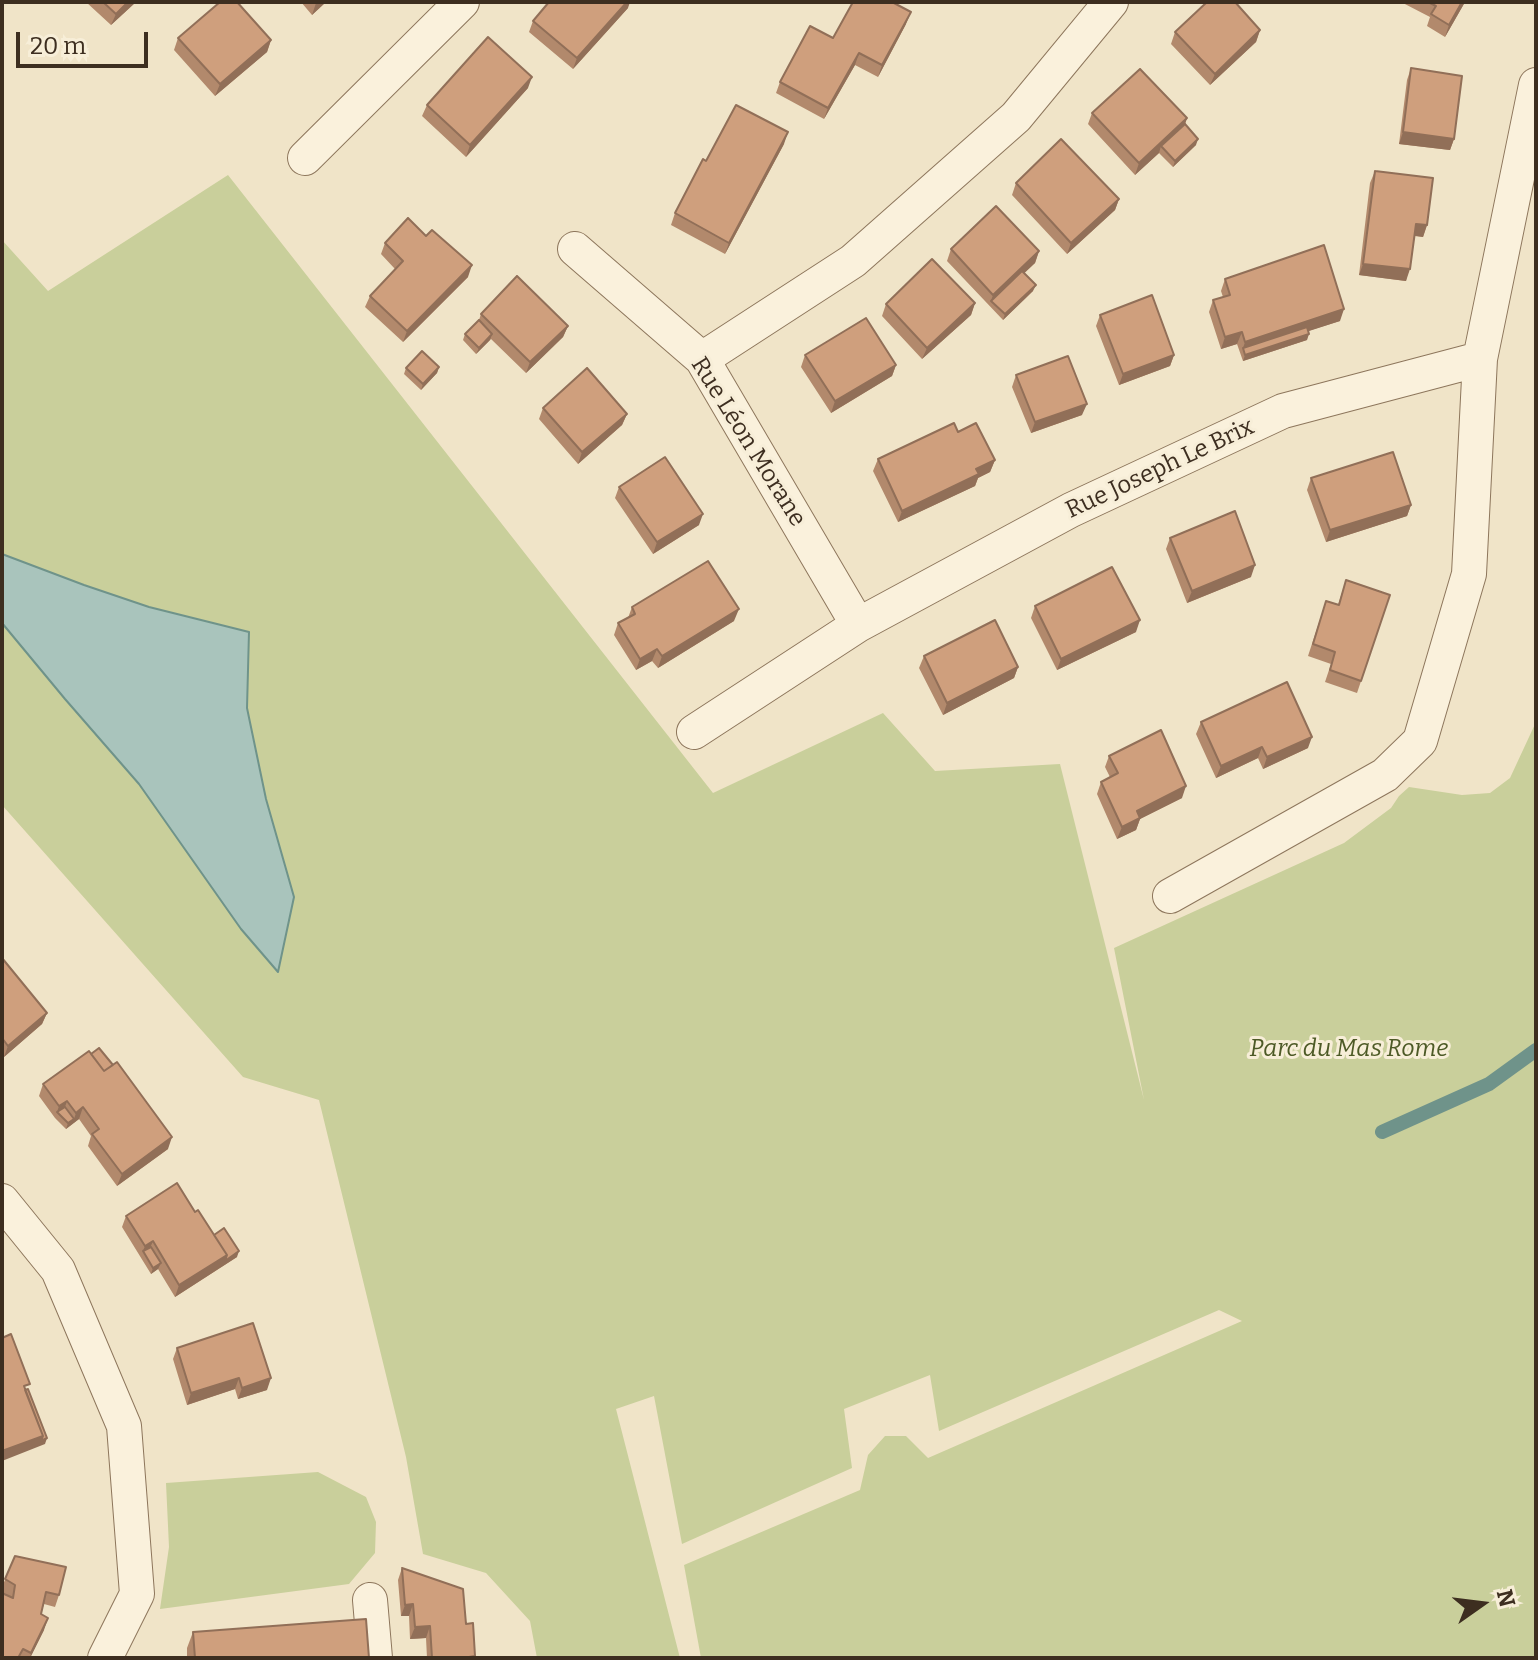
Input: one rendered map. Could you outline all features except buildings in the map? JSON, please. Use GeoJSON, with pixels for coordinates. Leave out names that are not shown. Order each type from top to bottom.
{"type":"FeatureCollection","features":[{"type":"Feature","properties":{"kind":"street"},"geometry":{"type":"LineString","coordinates":[[305,158],[462,2]]}},
{"type":"Feature","properties":{"kind":"street"},"geometry":{"type":"LineString","coordinates":[[702,359],[853,261],[1016,117],[1111,2]]}},
{"type":"Feature","properties":{"kind":"street"},"geometry":{"type":"LineString","coordinates":[[1170,896],[1385,775],[1420,741],[1469,574],[1480,359],[1536,85]]}},
{"type":"Feature","properties":{"kind":"street","name":"Rue Léon Morane"},"geometry":{"type":"LineString","coordinates":[[575,249],[702,359],[858,625]]}},
{"type":"Feature","properties":{"kind":"street","name":"Rue Joseph Le Brix"},"geometry":{"type":"LineString","coordinates":[[694,732],[858,625],[1071,510],[1283,411],[1480,359]]}},
{"type":"Feature","properties":{"kind":"street"},"geometry":{"type":"LineString","coordinates":[[2,1201],[58,1270],[124,1426],[137,1594],[105,1658]]}},
{"type":"Feature","properties":{"kind":"street"},"geometry":{"type":"LineString","coordinates":[[370,1600],[375,1658]]}},
{"type":"Feature","properties":{"kind":"green space","name":"Parc du Mas Rome"},"geometry":{"type":"Polygon","coordinates":[[[228,175],[713,793],[883,713],[935,771],[1060,764],[1144,1100],[1114,948],[1344,843],[1391,808],[1409,787],[1462,795],[1490,793],[1510,778],[1536,722],[1536,1658],[701,1658],[684,1565],[860,1490],[868,1455],[885,1436],[906,1436],[928,1458],[1242,1321],[1219,1310],[939,1431],[930,1375],[844,1409],[852,1468],[682,1544],[654,1396],[616,1409],[680,1658],[537,1658],[530,1621],[486,1573],[423,1554],[406,1457],[319,1100],[243,1077],[2,805],[2,240],[48,291],[228,175]]]}},
{"type":"Feature","properties":{"kind":"green space"},"geometry":{"type":"Polygon","coordinates":[[[318,1472],[366,1497],[376,1522],[375,1553],[349,1584],[160,1609],[169,1547],[166,1483],[318,1472]]]}},
{"type":"Feature","properties":{"kind":"water"},"geometry":{"type":"Polygon","coordinates":[[[2,554],[149,607],[249,632],[247,708],[266,799],[294,897],[278,972],[241,929],[139,784],[2,623],[2,554]]]}},
{"type":"Feature","properties":{"kind":"waterway"},"geometry":{"type":"LineString","coordinates":[[1382,1132],[1489,1084],[1536,1050]]}}]}
